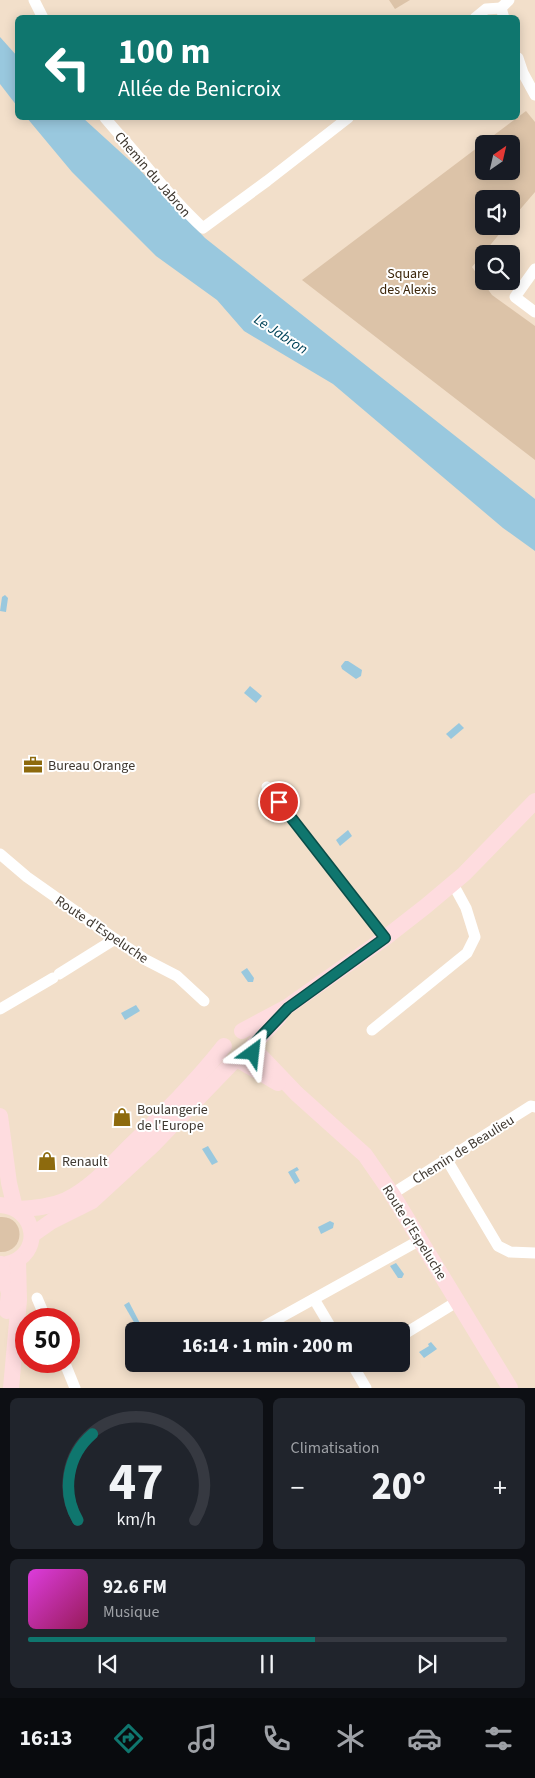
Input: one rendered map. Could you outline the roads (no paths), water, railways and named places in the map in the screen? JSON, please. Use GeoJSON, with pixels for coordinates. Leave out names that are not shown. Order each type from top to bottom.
{"type":"FeatureCollection","features":[{"type":"Feature","properties":{"kind":"main road"},"geometry":{"type":"LineString","coordinates":[[242,1032],[288,1008],[385,938],[453,884],[535,801]]}},
{"type":"Feature","properties":{"kind":"main road"},"geometry":{"type":"LineString","coordinates":[[32,1234],[52,1221],[92,1202],[238,1061],[250,1057],[254,1047],[288,1008]]}},
{"type":"Feature","properties":{"kind":"main road"},"geometry":{"type":"LineString","coordinates":[[11,1207],[46,1207],[66,1200],[86,1189],[211,1063],[224,1046],[229,1035],[238,1031],[242,1032],[250,1036],[254,1047]]}},
{"type":"Feature","properties":{"kind":"main road"},"geometry":{"type":"LineString","coordinates":[[224,1046],[228,1057],[238,1061]]}},
{"type":"Feature","properties":{"kind":"main road","name":"Route d'Espeluche"},"geometry":{"type":"LineString","coordinates":[[254,1047],[297,1094],[365,1155],[392,1194],[510,1388]]}},
{"type":"Feature","properties":{"kind":"main road","name":"Route d'Espeluche"},"geometry":{"type":"LineString","coordinates":[[238,1061],[297,1094]]}},
{"type":"Feature","properties":{"kind":"main road"},"geometry":{"type":"LineString","coordinates":[[0,1116],[11,1207],[28,1220],[32,1234],[28,1249],[18,1260],[10,1264],[0,1264],[9,1293],[0,1384]]}},
{"type":"Feature","properties":{"kind":"main road"},"geometry":{"type":"LineString","coordinates":[[11,1388],[19,1300],[18,1260]]}},
{"type":"Feature","properties":{"kind":"street"},"geometry":{"type":"LineString","coordinates":[[34,0],[42,15]]}},
{"type":"Feature","properties":{"kind":"street"},"geometry":{"type":"LineString","coordinates":[[479,15],[486,10],[504,9]]}},
{"type":"Feature","properties":{"kind":"street"},"geometry":{"type":"LineString","coordinates":[[520,64],[535,95]]}},
{"type":"Feature","properties":{"kind":"street","name":"Chemin du Jabron"},"geometry":{"type":"LineString","coordinates":[[107,120],[178,206],[203,228],[345,120]]}},
{"type":"Feature","properties":{"kind":"street"},"geometry":{"type":"LineString","coordinates":[[535,269],[515,298],[535,312]]}},
{"type":"Feature","properties":{"kind":"street"},"geometry":{"type":"LineString","coordinates":[[267,786],[385,938]]}},
{"type":"Feature","properties":{"kind":"street","name":"Route d'Espeluche"},"geometry":{"type":"LineString","coordinates":[[0,854],[27,877],[115,939],[146,960],[177,976],[204,1001]]}},
{"type":"Feature","properties":{"kind":"street"},"geometry":{"type":"LineString","coordinates":[[372,1030],[467,953],[475,937],[466,908],[453,884]]}},
{"type":"Feature","properties":{"kind":"street"},"geometry":{"type":"LineString","coordinates":[[0,1009],[115,939]]}},
{"type":"Feature","properties":{"kind":"street","name":"Chemin de Beaulieu"},"geometry":{"type":"LineString","coordinates":[[392,1194],[531,1106],[535,1107]]}},
{"type":"Feature","properties":{"kind":"street"},"geometry":{"type":"LineString","coordinates":[[447,1160],[498,1246],[510,1252],[535,1253]]}},
{"type":"Feature","properties":{"kind":"street"},"geometry":{"type":"LineString","coordinates":[[271,1322],[420,1240]]}},
{"type":"Feature","properties":{"kind":"street"},"geometry":{"type":"LineString","coordinates":[[37,1298],[41,1308]]}},
{"type":"Feature","properties":{"kind":"street"},"geometry":{"type":"LineString","coordinates":[[314,1299],[328,1322]]}},
{"type":"Feature","properties":{"kind":"street"},"geometry":{"type":"LineString","coordinates":[[410,1331],[458,1302]]}},
{"type":"Feature","properties":{"kind":"street"},"geometry":{"type":"LineString","coordinates":[[357,1372],[366,1388]]}},
{"type":"Feature","properties":{"kind":"street"},"geometry":{"type":"LineString","coordinates":[[69,1373],[75,1388]]}},
{"type":"Feature","properties":{"kind":"water"},"geometry":{"type":"Polygon","coordinates":[[[0,37],[15,54],[15,103],[0,84],[0,37]]]}},
{"type":"Feature","properties":{"kind":"water","name":"Le Jabron"},"geometry":{"type":"Polygon","coordinates":[[[29,120],[85,120],[139,169],[205,238],[535,499],[535,551],[503,528],[333,384],[244,331],[217,300],[156,256],[72,172],[29,120]]]}},
{"type":"Feature","properties":{"kind":"water"},"geometry":{"type":"Polygon","coordinates":[[[5,595],[8,598],[6,612],[0,611],[2,597],[5,595]]]}},
{"type":"Feature","properties":{"kind":"water"},"geometry":{"type":"Polygon","coordinates":[[[345,661],[362,670],[361,676],[356,679],[342,669],[341,666],[345,661]]]}},
{"type":"Feature","properties":{"kind":"water"},"geometry":{"type":"Polygon","coordinates":[[[250,686],[262,696],[256,703],[244,693],[250,686]]]}},
{"type":"Feature","properties":{"kind":"water"},"geometry":{"type":"Polygon","coordinates":[[[459,723],[464,728],[451,739],[446,734],[459,723]]]}},
{"type":"Feature","properties":{"kind":"water"},"geometry":{"type":"Polygon","coordinates":[[[348,830],[352,836],[340,846],[336,840],[348,830]]]}},
{"type":"Feature","properties":{"kind":"water"},"geometry":{"type":"Polygon","coordinates":[[[247,968],[254,978],[253,982],[248,982],[241,972],[247,968]]]}},
{"type":"Feature","properties":{"kind":"water"},"geometry":{"type":"Polygon","coordinates":[[[136,1005],[140,1011],[125,1020],[121,1013],[136,1005]]]}},
{"type":"Feature","properties":{"kind":"water"},"geometry":{"type":"Polygon","coordinates":[[[208,1146],[218,1162],[212,1165],[202,1149],[208,1146]]]}},
{"type":"Feature","properties":{"kind":"water"},"geometry":{"type":"Polygon","coordinates":[[[297,1167],[299,1170],[295,1172],[300,1181],[295,1184],[288,1172],[297,1167]]]}},
{"type":"Feature","properties":{"kind":"water"},"geometry":{"type":"Polygon","coordinates":[[[330,1221],[334,1223],[333,1228],[321,1234],[318,1227],[330,1221]]]}},
{"type":"Feature","properties":{"kind":"water"},"geometry":{"type":"Polygon","coordinates":[[[396,1263],[404,1274],[402,1278],[398,1278],[390,1266],[396,1263]]]}},
{"type":"Feature","properties":{"kind":"water"},"geometry":{"type":"Polygon","coordinates":[[[129,1302],[139,1322],[134,1322],[124,1305],[129,1302]]]}},
{"type":"Feature","properties":{"kind":"water"},"geometry":{"type":"Polygon","coordinates":[[[431,1342],[437,1349],[424,1358],[419,1352],[429,1346],[428,1344],[431,1342]]]}},
{"type":"Feature","properties":{"kind":"place","name":"Bureau Orange"},"geometry":{"type":"Point","coordinates":[33,765]}},
{"type":"Feature","properties":{"kind":"place","name":"Boulangerie de l'Europe"},"geometry":{"type":"Point","coordinates":[122,1117]}},
{"type":"Feature","properties":{"kind":"place","name":"Renault"},"geometry":{"type":"Point","coordinates":[47,1161]}},
{"type":"Feature","properties":{"kind":"park label","name":"Square des Alexis"},"geometry":{"type":"Point","coordinates":[408,282]}}]}
